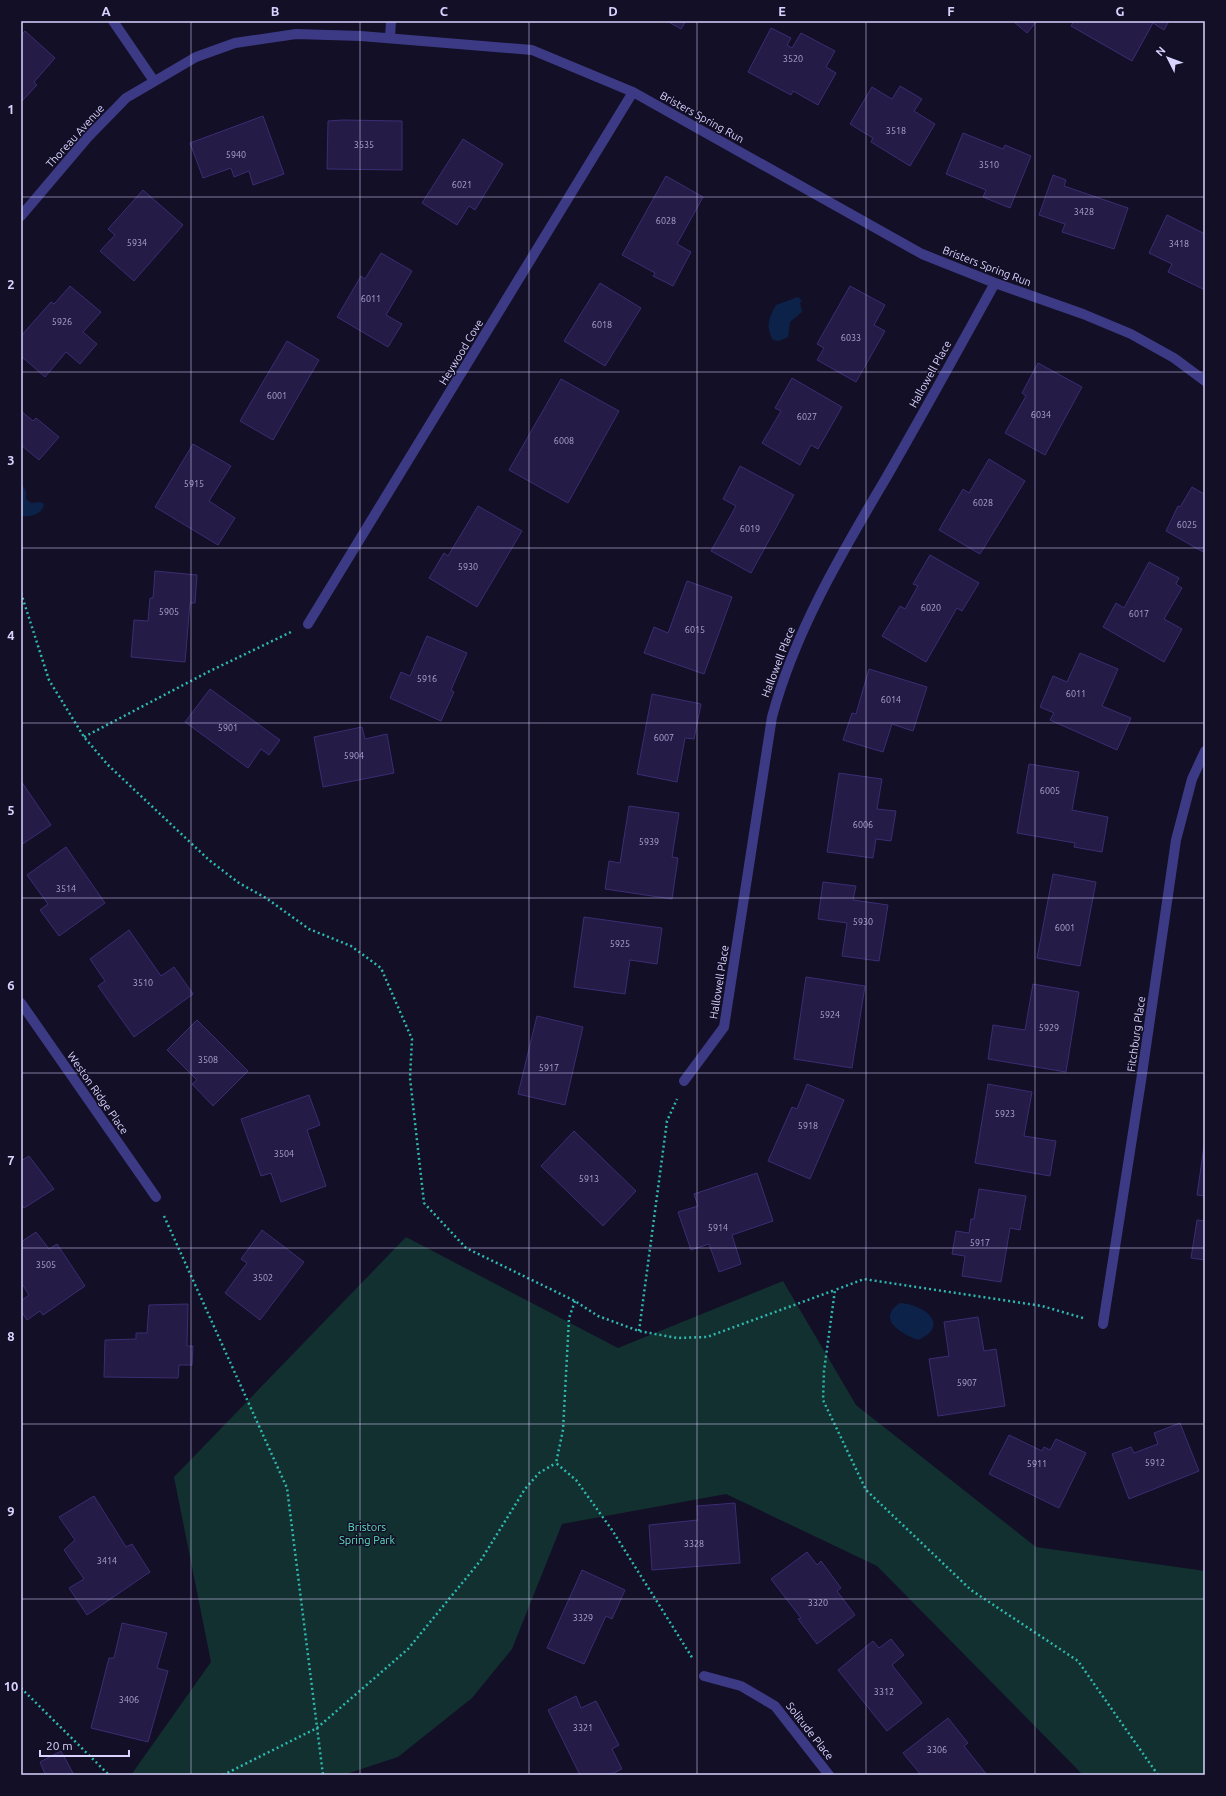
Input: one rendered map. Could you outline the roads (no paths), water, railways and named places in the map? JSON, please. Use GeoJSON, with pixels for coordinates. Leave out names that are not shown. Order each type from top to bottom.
{"type":"FeatureCollection","features":[{"type":"Feature","properties":{"kind":"street"},"geometry":{"type":"LineString","coordinates":[[113,21],[154,81]]}},
{"type":"Feature","properties":{"kind":"street"},"geometry":{"type":"LineString","coordinates":[[390,38],[391,21]]}},
{"type":"Feature","properties":{"kind":"street","name":"Bristers Spring Run"},"geometry":{"type":"LineString","coordinates":[[154,81],[196,57],[235,43],[296,34],[390,38],[532,50],[633,92],[922,254],[995,283],[1083,314],[1131,334],[1174,358],[1205,381]]}},
{"type":"Feature","properties":{"kind":"street","name":"Thoreau Avenue"},"geometry":{"type":"LineString","coordinates":[[21,216],[88,137],[126,98],[154,81]]}},
{"type":"Feature","properties":{"kind":"street","name":"Heywood Cove"},"geometry":{"type":"LineString","coordinates":[[308,624],[633,92]]}},
{"type":"Feature","properties":{"kind":"street","name":"Hallowell Place"},"geometry":{"type":"LineString","coordinates":[[684,1081],[724,1027],[772,717],[780,685],[793,653],[827,584],[995,283]]}},
{"type":"Feature","properties":{"kind":"street","name":"Fitchburg Place"},"geometry":{"type":"LineString","coordinates":[[1102,1324],[1141,1081],[1176,840],[1192,779],[1205,751]]}},
{"type":"Feature","properties":{"kind":"street","name":"Weston Ridge Place"},"geometry":{"type":"LineString","coordinates":[[21,1003],[156,1197]]}},
{"type":"Feature","properties":{"kind":"street","name":"Solitude Place"},"geometry":{"type":"LineString","coordinates":[[704,1676],[741,1686],[775,1706],[828,1775]]}},
{"type":"Feature","properties":{"kind":"water"},"geometry":{"type":"Polygon","coordinates":[[[798,297],[802,301],[800,303],[802,312],[790,322],[788,337],[779,341],[773,340],[769,331],[769,322],[776,305],[798,297]]]}},
{"type":"Feature","properties":{"kind":"water"},"geometry":{"type":"Polygon","coordinates":[[[21,483],[26,491],[26,499],[31,503],[40,502],[44,504],[41,511],[38,513],[29,516],[21,516],[21,483]]]}},
{"type":"Feature","properties":{"kind":"water"},"geometry":{"type":"Polygon","coordinates":[[[900,1303],[917,1307],[925,1311],[930,1316],[933,1322],[933,1328],[928,1334],[918,1340],[904,1334],[893,1325],[890,1320],[890,1315],[893,1309],[900,1303]]]}},
{"type":"Feature","properties":{"kind":"park label","name":"Bristors Spring Park"},"geometry":{"type":"Point","coordinates":[367,1533]}}]}
